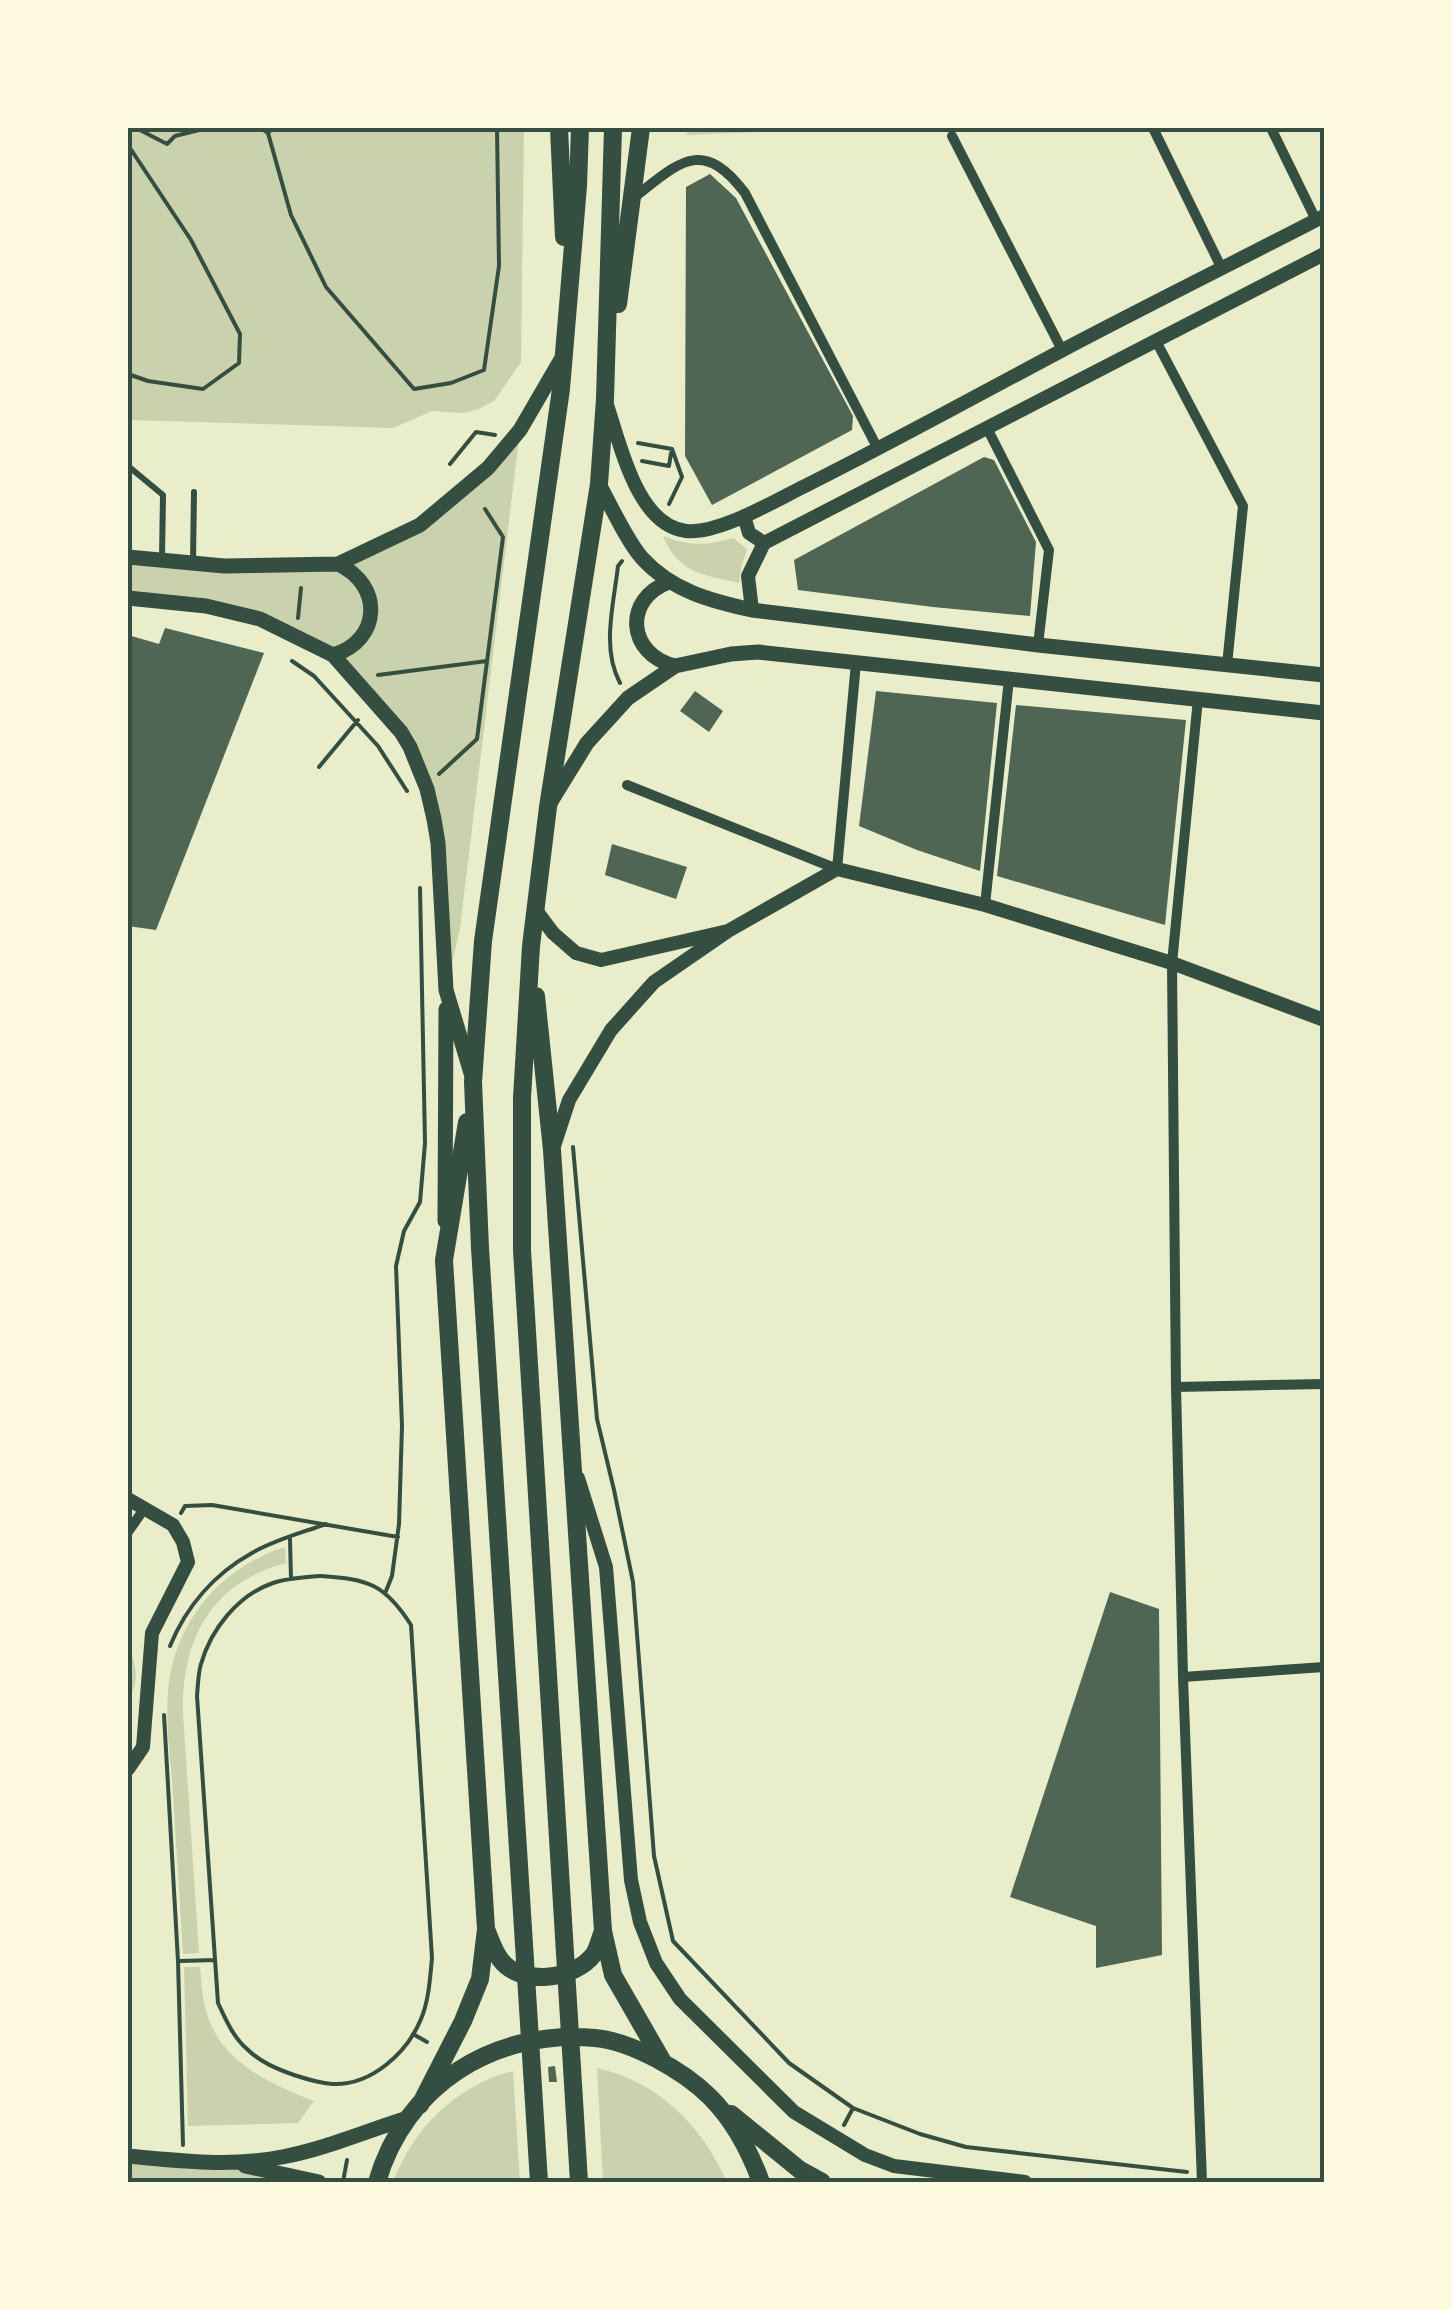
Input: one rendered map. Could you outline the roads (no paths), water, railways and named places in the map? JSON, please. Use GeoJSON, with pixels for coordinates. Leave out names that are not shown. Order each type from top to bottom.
{"type":"FeatureCollection","features":[{"type":"Feature","properties":{"kind":"main road"},"geometry":{"type":"LineString","coordinates":[[559,128],[567,306]]}},
{"type":"Feature","properties":{"kind":"main road"},"geometry":{"type":"LineString","coordinates":[[444,1260],[473,1082],[483,941],[564,356],[580,128]]}},
{"type":"Feature","properties":{"kind":"main road"},"geometry":{"type":"LineString","coordinates":[[580,2182],[522,1250],[522,1098],[531,946],[548,807],[599,484],[613,128]]}},
{"type":"Feature","properties":{"kind":"main road"},"geometry":{"type":"LineString","coordinates":[[605,399],[642,128]]}},
{"type":"Feature","properties":{"kind":"main road"},"geometry":{"type":"LineString","coordinates":[[128,557],[224,566],[338,564],[420,525],[488,468],[520,430],[564,356]]}},
{"type":"Feature","properties":{"kind":"main road"},"geometry":{"type":"LineString","coordinates":[[599,484],[640,556],[669,582],[713,602],[1038,645],[1324,675]]}},
{"type":"Feature","properties":{"kind":"main road"},"geometry":{"type":"LineString","coordinates":[[333,655],[357,642],[367,628],[370,613],[361,580],[338,564]]}},
{"type":"Feature","properties":{"kind":"main road"},"geometry":{"type":"LineString","coordinates":[[669,582],[643,600],[636,620],[646,651],[675,666]]}},
{"type":"Feature","properties":{"kind":"main road"},"geometry":{"type":"LineString","coordinates":[[128,598],[206,606],[260,618],[333,655],[376,701],[410,747],[427,790],[438,843],[446,990],[444,1260],[486,1929],[480,1979],[463,2021],[414,2112],[384,2156],[376,2182]]}},
{"type":"Feature","properties":{"kind":"main road"},"geometry":{"type":"LineString","coordinates":[[548,807],[587,744],[628,698],[675,666],[731,654],[758,652],[1324,712]]}},
{"type":"Feature","properties":{"kind":"main road"},"geometry":{"type":"LineString","coordinates":[[531,946],[552,1150],[602,1931],[612,1975],[664,2062]]}},
{"type":"Feature","properties":{"kind":"main road"},"geometry":{"type":"LineString","coordinates":[[446,990],[473,1082],[539,2182]]}},
{"type":"Feature","properties":{"kind":"main road"},"geometry":{"type":"LineString","coordinates":[[486,1929],[500,1959],[512,1971],[525,1976],[548,1976],[578,1969],[594,1953],[602,1931]]}},
{"type":"Feature","properties":{"kind":"main road"},"geometry":{"type":"LineString","coordinates":[[128,2156],[230,2162],[280,2158],[328,2146],[414,2112],[450,2074],[486,2054],[528,2042],[597,2038],[664,2062],[800,2170],[822,2182]]}},
{"type":"Feature","properties":{"kind":"main road"},"geometry":{"type":"LineString","coordinates":[[710,2097],[744,2142],[761,2182]]}},
{"type":"Feature","properties":{"kind":"main road"},"geometry":{"type":"LineString","coordinates":[[230,2162],[319,2182]]}},
{"type":"Feature","properties":{"kind":"street"},"geometry":{"type":"LineString","coordinates":[[1154,128],[1222,268]]}},
{"type":"Feature","properties":{"kind":"street"},"geometry":{"type":"LineString","coordinates":[[1271,128],[1320,218],[1324,236]]}},
{"type":"Feature","properties":{"kind":"street"},"geometry":{"type":"LineString","coordinates":[[952,136],[1062,350]]}},
{"type":"Feature","properties":{"kind":"street"},"geometry":{"type":"LineString","coordinates":[[632,200],[690,161],[722,166],[745,193],[878,450]]}},
{"type":"Feature","properties":{"kind":"street"},"geometry":{"type":"LineString","coordinates":[[605,399],[639,495],[660,522],[685,531],[709,530],[878,450],[1062,350],[1320,218]]}},
{"type":"Feature","properties":{"kind":"street"},"geometry":{"type":"LineString","coordinates":[[752,610],[748,576],[764,543],[1324,254]]}},
{"type":"Feature","properties":{"kind":"street"},"geometry":{"type":"LineString","coordinates":[[1156,341],[1243,506],[1227,665]]}},
{"type":"Feature","properties":{"kind":"street"},"geometry":{"type":"LineString","coordinates":[[987,428],[1049,550],[1038,645]]}},
{"type":"Feature","properties":{"kind":"street"},"geometry":{"type":"LineString","coordinates":[[744,516],[749,533],[764,543]]}},
{"type":"Feature","properties":{"kind":"street"},"geometry":{"type":"LineString","coordinates":[[837,869],[856,662]]}},
{"type":"Feature","properties":{"kind":"street"},"geometry":{"type":"LineString","coordinates":[[985,905],[1009,679]]}},
{"type":"Feature","properties":{"kind":"street"},"geometry":{"type":"LineString","coordinates":[[1198,699],[1172,963],[1176,1387],[1201,2178]]}},
{"type":"Feature","properties":{"kind":"street"},"geometry":{"type":"LineString","coordinates":[[628,786],[837,869],[985,905],[1172,963],[1324,1020]]}},
{"type":"Feature","properties":{"kind":"street"},"geometry":{"type":"LineString","coordinates":[[552,1150],[569,1100],[611,1030],[654,982],[728,932],[837,869]]}},
{"type":"Feature","properties":{"kind":"street"},"geometry":{"type":"LineString","coordinates":[[536,909],[553,933],[576,953],[601,960],[728,932]]}},
{"type":"Feature","properties":{"kind":"street"},"geometry":{"type":"LineString","coordinates":[[1176,1387],[1324,1384]]}},
{"type":"Feature","properties":{"kind":"street"},"geometry":{"type":"LineString","coordinates":[[572,1460],[606,1567],[631,1880],[640,1922],[656,1963],[680,1999],[794,2112],[865,2156],[894,2166],[1026,2182]]}},
{"type":"Feature","properties":{"kind":"street"},"geometry":{"type":"LineString","coordinates":[[128,1499],[173,1525],[188,1562],[152,1633],[143,1747],[128,1769]]}},
{"type":"Feature","properties":{"kind":"street"},"geometry":{"type":"LineString","coordinates":[[128,1532],[144,1508]]}},
{"type":"Feature","properties":{"kind":"street"},"geometry":{"type":"LineString","coordinates":[[1184,1677],[1324,1667]]}},
{"type":"Feature","properties":{"kind":"lane"},"geometry":{"type":"LineString","coordinates":[[128,466],[163,495],[162,560]]}},
{"type":"Feature","properties":{"kind":"lane"},"geometry":{"type":"LineString","coordinates":[[194,492],[194,563]]}}]}
